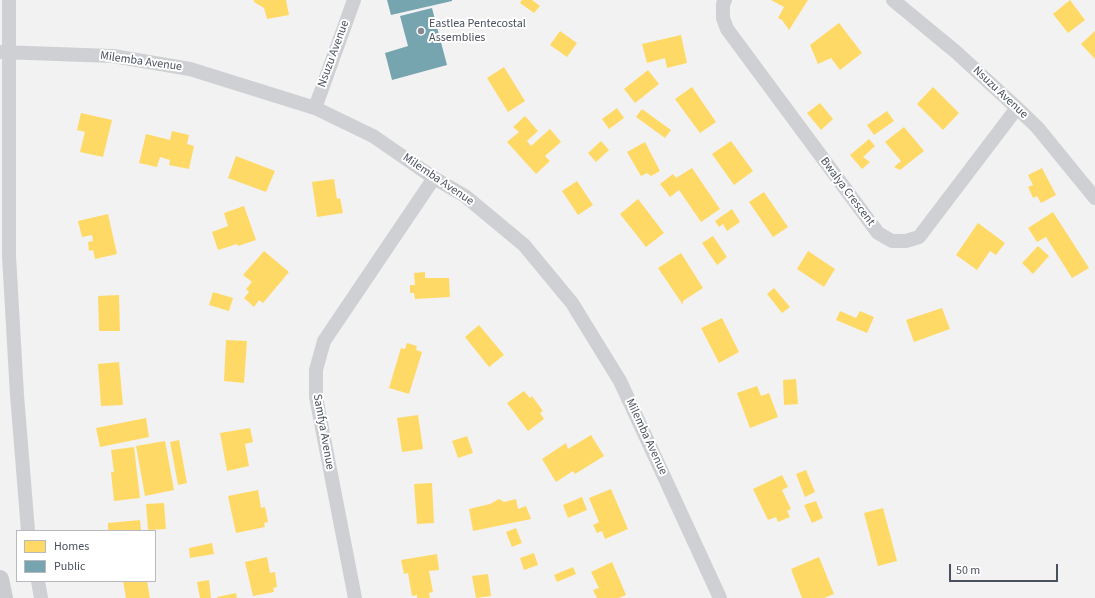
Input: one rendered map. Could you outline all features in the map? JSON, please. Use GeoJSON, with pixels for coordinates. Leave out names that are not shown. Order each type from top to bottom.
{"type":"FeatureCollection","features":[{"type":"Feature","properties":{"kind":"main road"},"geometry":{"type":"LineString","coordinates":[[0,579],[4,598]]}},
{"type":"Feature","properties":{"kind":"street"},"geometry":{"type":"LineString","coordinates":[[9,0],[4,52],[9,256],[17,395],[28,530]]}},
{"type":"Feature","properties":{"kind":"street","name":"Nsuzu Avenue"},"geometry":{"type":"LineString","coordinates":[[315,108],[354,0]]}},
{"type":"Feature","properties":{"kind":"street","name":"Bwalya Crescent"},"geometry":{"type":"LineString","coordinates":[[725,0],[723,4],[722,18],[730,35],[878,233],[892,241],[906,241],[919,236],[1017,108]]}},
{"type":"Feature","properties":{"kind":"street","name":"Nsuzu Avenue"},"geometry":{"type":"LineString","coordinates":[[893,0],[956,52],[1037,127],[1095,198]]}},
{"type":"Feature","properties":{"kind":"street","name":"Milemba Avenue"},"geometry":{"type":"LineString","coordinates":[[4,52],[113,56],[190,69],[315,108],[373,136],[434,178],[465,196],[524,245],[572,304],[620,381],[720,598]]}},
{"type":"Feature","properties":{"kind":"street","name":"Samfya Avenue"},"geometry":{"type":"LineString","coordinates":[[356,598],[316,398],[316,370],[324,340],[434,178]]}},
{"type":"Feature","properties":{"kind":"street"},"geometry":{"type":"LineString","coordinates":[[38,582],[41,598]]}},
{"type":"Feature","properties":{"kind":"building: Homes"},"geometry":{"type":"Polygon","coordinates":[[[254,0],[286,0],[289,15],[267,19],[264,8],[254,2],[254,0]]]}},
{"type":"Feature","properties":{"kind":"building: Homes"},"geometry":{"type":"Polygon","coordinates":[[[522,0],[532,0],[540,6],[534,13],[520,3],[522,0]]]}},
{"type":"Feature","properties":{"kind":"building: Homes"},"geometry":{"type":"Polygon","coordinates":[[[771,0],[808,0],[789,30],[782,20],[778,18],[784,7],[771,0]]]}},
{"type":"Feature","properties":{"kind":"building: Homes"},"geometry":{"type":"Polygon","coordinates":[[[1070,0],[1085,20],[1068,33],[1053,14],[1070,0]]]}},
{"type":"Feature","properties":{"kind":"building: Homes"},"geometry":{"type":"Polygon","coordinates":[[[839,23],[862,53],[840,70],[831,58],[818,64],[810,45],[839,23]]]}},
{"type":"Feature","properties":{"kind":"building: Homes"},"geometry":{"type":"Polygon","coordinates":[[[560,31],[577,43],[567,57],[550,45],[560,31]]]}},
{"type":"Feature","properties":{"kind":"building: Homes"},"geometry":{"type":"Polygon","coordinates":[[[1095,31],[1095,59],[1081,44],[1095,31]]]}},
{"type":"Feature","properties":{"kind":"building: Homes"},"geometry":{"type":"Polygon","coordinates":[[[681,35],[687,63],[667,68],[665,58],[647,63],[642,44],[681,35]]]}},
{"type":"Feature","properties":{"kind":"building: Homes"},"geometry":{"type":"Polygon","coordinates":[[[504,67],[525,101],[508,112],[487,78],[504,67]]]}},
{"type":"Feature","properties":{"kind":"building: Homes"},"geometry":{"type":"Polygon","coordinates":[[[648,70],[659,84],[635,103],[624,89],[648,70]]]}},
{"type":"Feature","properties":{"kind":"building: Homes"},"geometry":{"type":"Polygon","coordinates":[[[692,87],[716,122],[700,133],[675,99],[692,87]]]}},
{"type":"Feature","properties":{"kind":"building: Homes"},"geometry":{"type":"Polygon","coordinates":[[[933,87],[959,113],[943,130],[917,104],[933,87]]]}},
{"type":"Feature","properties":{"kind":"building: Homes"},"geometry":{"type":"Polygon","coordinates":[[[820,103],[833,119],[821,130],[807,113],[820,103]]]}},
{"type":"Feature","properties":{"kind":"building: Homes"},"geometry":{"type":"Polygon","coordinates":[[[617,108],[624,118],[609,129],[602,119],[617,108]]]}},
{"type":"Feature","properties":{"kind":"building: Homes"},"geometry":{"type":"Polygon","coordinates":[[[642,109],[671,130],[665,138],[636,117],[642,109]]]}},
{"type":"Feature","properties":{"kind":"building: Homes"},"geometry":{"type":"Polygon","coordinates":[[[887,111],[894,121],[874,135],[867,125],[887,111]]]}},
{"type":"Feature","properties":{"kind":"building: Homes"},"geometry":{"type":"Polygon","coordinates":[[[81,113],[112,120],[103,157],[80,152],[85,132],[77,130],[81,113]]]}},
{"type":"Feature","properties":{"kind":"building: Homes"},"geometry":{"type":"Polygon","coordinates":[[[525,116],[538,131],[527,141],[531,146],[550,129],[561,142],[545,156],[550,161],[536,174],[507,142],[519,132],[513,127],[525,116]]]}},
{"type":"Feature","properties":{"kind":"building: Homes"},"geometry":{"type":"Polygon","coordinates":[[[904,127],[924,151],[900,170],[894,167],[901,161],[885,142],[904,127]]]}},
{"type":"Feature","properties":{"kind":"building: Homes"},"geometry":{"type":"Polygon","coordinates":[[[172,131],[189,135],[187,144],[194,146],[189,169],[169,165],[170,160],[160,157],[157,167],[139,163],[146,134],[170,140],[172,131]]]}},
{"type":"Feature","properties":{"kind":"building: Homes"},"geometry":{"type":"Polygon","coordinates":[[[869,139],[875,146],[863,157],[870,162],[862,169],[850,155],[869,139]]]}},
{"type":"Feature","properties":{"kind":"building: Homes"},"geometry":{"type":"Polygon","coordinates":[[[601,141],[609,150],[596,162],[588,153],[601,141]]]}},
{"type":"Feature","properties":{"kind":"building: Homes"},"geometry":{"type":"Polygon","coordinates":[[[731,141],[753,171],[734,185],[712,154],[731,141]]]}},
{"type":"Feature","properties":{"kind":"building: Homes"},"geometry":{"type":"Polygon","coordinates":[[[645,142],[660,171],[651,176],[647,173],[641,176],[627,152],[645,142]]]}},
{"type":"Feature","properties":{"kind":"building: Homes"},"geometry":{"type":"Polygon","coordinates":[[[236,156],[275,171],[266,192],[228,178],[236,156]]]}},
{"type":"Feature","properties":{"kind":"building: Homes"},"geometry":{"type":"Polygon","coordinates":[[[692,168],[720,209],[701,222],[679,190],[670,197],[660,184],[673,174],[676,178],[692,168]]]}},
{"type":"Feature","properties":{"kind":"building: Homes"},"geometry":{"type":"Polygon","coordinates":[[[1042,168],[1056,195],[1041,203],[1037,196],[1033,198],[1028,187],[1033,185],[1028,175],[1042,168]]]}},
{"type":"Feature","properties":{"kind":"building: Homes"},"geometry":{"type":"Polygon","coordinates":[[[334,179],[337,199],[340,198],[343,213],[317,217],[312,182],[334,179]]]}},
{"type":"Feature","properties":{"kind":"building: Homes"},"geometry":{"type":"Polygon","coordinates":[[[577,181],[593,205],[578,215],[562,191],[577,181]]]}},
{"type":"Feature","properties":{"kind":"building: Homes"},"geometry":{"type":"Polygon","coordinates":[[[764,192],[788,227],[773,237],[749,202],[764,192]]]}},
{"type":"Feature","properties":{"kind":"building: Homes"},"geometry":{"type":"Polygon","coordinates":[[[638,199],[664,233],[646,247],[620,214],[638,199]]]}},
{"type":"Feature","properties":{"kind":"building: Homes"},"geometry":{"type":"Polygon","coordinates":[[[244,206],[256,240],[238,246],[237,244],[218,250],[212,232],[228,226],[224,213],[244,206]]]}},
{"type":"Feature","properties":{"kind":"building: Homes"},"geometry":{"type":"Polygon","coordinates":[[[732,209],[740,222],[727,231],[723,224],[719,227],[715,221],[732,209]]]}},
{"type":"Feature","properties":{"kind":"building: Homes"},"geometry":{"type":"Polygon","coordinates":[[[1053,212],[1089,268],[1072,278],[1046,237],[1037,242],[1028,228],[1053,212]]]}},
{"type":"Feature","properties":{"kind":"building: Homes"},"geometry":{"type":"Polygon","coordinates":[[[108,214],[117,254],[95,259],[93,250],[89,251],[88,242],[93,241],[92,235],[82,237],[78,221],[108,214]]]}},
{"type":"Feature","properties":{"kind":"building: Homes"},"geometry":{"type":"Polygon","coordinates":[[[978,223],[1005,243],[996,255],[990,251],[977,270],[956,255],[978,223]]]}},
{"type":"Feature","properties":{"kind":"building: Homes"},"geometry":{"type":"Polygon","coordinates":[[[713,236],[727,257],[717,265],[702,243],[713,236]]]}},
{"type":"Feature","properties":{"kind":"building: Homes"},"geometry":{"type":"Polygon","coordinates":[[[1038,246],[1049,256],[1033,274],[1022,263],[1038,246]]]}},
{"type":"Feature","properties":{"kind":"building: Homes"},"geometry":{"type":"Polygon","coordinates":[[[264,251],[289,272],[263,303],[259,300],[254,307],[244,298],[249,292],[246,289],[252,282],[243,275],[264,251]]]}},
{"type":"Feature","properties":{"kind":"building: Homes"},"geometry":{"type":"Polygon","coordinates":[[[808,251],[835,269],[824,287],[797,269],[808,251]]]}},
{"type":"Feature","properties":{"kind":"building: Homes"},"geometry":{"type":"Polygon","coordinates":[[[681,253],[703,288],[683,301],[683,305],[658,268],[681,253]]]}},
{"type":"Feature","properties":{"kind":"building: Homes"},"geometry":{"type":"Polygon","coordinates":[[[425,272],[425,278],[449,278],[450,297],[415,299],[414,293],[410,293],[410,285],[415,285],[414,273],[425,272]]]}},
{"type":"Feature","properties":{"kind":"building: Homes"},"geometry":{"type":"Polygon","coordinates":[[[774,288],[790,307],[782,313],[767,294],[774,288]]]}},
{"type":"Feature","properties":{"kind":"building: Homes"},"geometry":{"type":"Polygon","coordinates":[[[213,292],[233,298],[229,311],[209,305],[213,292]]]}},
{"type":"Feature","properties":{"kind":"building: Homes"},"geometry":{"type":"Polygon","coordinates":[[[119,295],[120,331],[99,331],[98,296],[119,295]]]}},
{"type":"Feature","properties":{"kind":"building: Homes"},"geometry":{"type":"Polygon","coordinates":[[[942,308],[950,329],[914,342],[906,320],[942,308]]]}},
{"type":"Feature","properties":{"kind":"building: Homes"},"geometry":{"type":"Polygon","coordinates":[[[840,311],[856,318],[860,311],[874,317],[867,333],[836,320],[840,311]]]}},
{"type":"Feature","properties":{"kind":"building: Homes"},"geometry":{"type":"Polygon","coordinates":[[[722,318],[739,352],[719,363],[701,328],[722,318]]]}},
{"type":"Feature","properties":{"kind":"building: Homes"},"geometry":{"type":"Polygon","coordinates":[[[479,325],[504,355],[489,367],[465,337],[479,325]]]}},
{"type":"Feature","properties":{"kind":"building: Homes"},"geometry":{"type":"Polygon","coordinates":[[[226,340],[247,341],[244,383],[224,381],[226,340]]]}},
{"type":"Feature","properties":{"kind":"building: Homes"},"geometry":{"type":"Polygon","coordinates":[[[407,343],[417,346],[416,350],[422,352],[409,394],[389,388],[401,348],[405,349],[407,343]]]}},
{"type":"Feature","properties":{"kind":"building: Homes"},"geometry":{"type":"Polygon","coordinates":[[[119,362],[123,405],[101,406],[98,364],[119,362]]]}},
{"type":"Feature","properties":{"kind":"building: Homes"},"geometry":{"type":"Polygon","coordinates":[[[796,379],[798,404],[784,405],[783,380],[796,379]]]}},
{"type":"Feature","properties":{"kind":"building: Homes"},"geometry":{"type":"Polygon","coordinates":[[[757,386],[761,396],[769,393],[778,417],[750,428],[737,393],[757,386]]]}},
{"type":"Feature","properties":{"kind":"building: Homes"},"geometry":{"type":"Polygon","coordinates":[[[524,391],[530,398],[532,396],[543,411],[540,413],[544,419],[528,431],[507,403],[524,391]]]}},
{"type":"Feature","properties":{"kind":"building: Homes"},"geometry":{"type":"Polygon","coordinates":[[[418,415],[423,449],[402,452],[397,418],[418,415]]]}},
{"type":"Feature","properties":{"kind":"building: Homes"},"geometry":{"type":"Polygon","coordinates":[[[146,418],[149,437],[100,447],[96,428],[146,418]]]}},
{"type":"Feature","properties":{"kind":"building: Homes"},"geometry":{"type":"Polygon","coordinates":[[[250,428],[253,442],[245,444],[249,466],[227,471],[220,433],[250,428]]]}},
{"type":"Feature","properties":{"kind":"building: Homes"},"geometry":{"type":"Polygon","coordinates":[[[591,435],[604,456],[575,474],[573,471],[556,482],[542,459],[566,443],[568,449],[591,435]]]}},
{"type":"Feature","properties":{"kind":"building: Homes"},"geometry":{"type":"Polygon","coordinates":[[[467,436],[473,453],[458,458],[452,441],[467,436]]]}},
{"type":"Feature","properties":{"kind":"building: Homes"},"geometry":{"type":"Polygon","coordinates":[[[179,440],[187,483],[178,485],[170,442],[179,440]]]}},
{"type":"Feature","properties":{"kind":"building: Homes"},"geometry":{"type":"Polygon","coordinates":[[[165,441],[174,490],[145,496],[136,446],[165,441]]]}},
{"type":"Feature","properties":{"kind":"building: Homes"},"geometry":{"type":"Polygon","coordinates":[[[134,447],[140,498],[114,501],[111,472],[114,472],[111,450],[134,447]]]}},
{"type":"Feature","properties":{"kind":"building: Homes"},"geometry":{"type":"Polygon","coordinates":[[[806,470],[815,492],[805,497],[796,474],[806,470]]]}},
{"type":"Feature","properties":{"kind":"building: Homes"},"geometry":{"type":"Polygon","coordinates":[[[782,475],[788,487],[782,490],[791,509],[787,511],[790,517],[778,522],[776,517],[768,520],[753,489],[782,475]]]}},
{"type":"Feature","properties":{"kind":"building: Homes"},"geometry":{"type":"Polygon","coordinates":[[[432,483],[434,523],[417,524],[414,484],[432,483]]]}},
{"type":"Feature","properties":{"kind":"building: Homes"},"geometry":{"type":"Polygon","coordinates":[[[611,489],[628,529],[605,539],[602,531],[597,533],[593,525],[599,522],[589,498],[611,489]]]}},
{"type":"Feature","properties":{"kind":"building: Homes"},"geometry":{"type":"Polygon","coordinates":[[[258,490],[261,508],[265,507],[268,522],[264,523],[265,527],[236,533],[228,496],[258,490]]]}},
{"type":"Feature","properties":{"kind":"building: Homes"},"geometry":{"type":"Polygon","coordinates":[[[582,497],[587,510],[568,518],[563,505],[582,497]]]}},
{"type":"Feature","properties":{"kind":"building: Homes"},"geometry":{"type":"Polygon","coordinates":[[[499,499],[504,502],[516,499],[518,509],[526,506],[531,519],[473,531],[469,509],[490,504],[499,499]]]}},
{"type":"Feature","properties":{"kind":"building: Homes"},"geometry":{"type":"Polygon","coordinates":[[[816,501],[823,518],[812,523],[804,505],[816,501]]]}},
{"type":"Feature","properties":{"kind":"building: Homes"},"geometry":{"type":"Polygon","coordinates":[[[164,503],[166,529],[148,530],[146,504],[164,503]]]}},
{"type":"Feature","properties":{"kind":"building: Homes"},"geometry":{"type":"Polygon","coordinates":[[[883,508],[897,561],[878,566],[864,513],[883,508]]]}},
{"type":"Feature","properties":{"kind":"building: Homes"},"geometry":{"type":"Polygon","coordinates":[[[140,520],[141,530],[108,530],[108,523],[140,520]]]}},
{"type":"Feature","properties":{"kind":"building: Homes"},"geometry":{"type":"Polygon","coordinates":[[[516,528],[522,543],[512,547],[506,532],[516,528]]]}},
{"type":"Feature","properties":{"kind":"building: Homes"},"geometry":{"type":"Polygon","coordinates":[[[212,543],[214,554],[190,558],[189,548],[212,543]]]}},
{"type":"Feature","properties":{"kind":"building: Homes"},"geometry":{"type":"Polygon","coordinates":[[[534,553],[538,565],[524,570],[520,558],[534,553]]]}},
{"type":"Feature","properties":{"kind":"building: Homes"},"geometry":{"type":"Polygon","coordinates":[[[437,554],[439,570],[429,571],[433,592],[429,593],[430,598],[417,598],[417,595],[412,596],[408,573],[404,574],[401,560],[437,554]]]}},
{"type":"Feature","properties":{"kind":"building: Homes"},"geometry":{"type":"Polygon","coordinates":[[[267,557],[270,573],[275,572],[277,587],[273,588],[274,592],[253,596],[245,562],[267,557]]]}},
{"type":"Feature","properties":{"kind":"building: Homes"},"geometry":{"type":"Polygon","coordinates":[[[819,557],[834,594],[824,598],[802,598],[791,569],[819,557]]]}},
{"type":"Feature","properties":{"kind":"building: Homes"},"geometry":{"type":"Polygon","coordinates":[[[612,562],[626,595],[619,598],[597,598],[593,590],[599,588],[591,572],[612,562]]]}},
{"type":"Feature","properties":{"kind":"building: Homes"},"geometry":{"type":"Polygon","coordinates":[[[573,567],[576,574],[557,582],[554,575],[573,567]]]}},
{"type":"Feature","properties":{"kind":"building: Homes"},"geometry":{"type":"Polygon","coordinates":[[[488,574],[491,596],[476,598],[472,576],[488,574]]]}},
{"type":"Feature","properties":{"kind":"building: Homes"},"geometry":{"type":"Polygon","coordinates":[[[209,580],[211,598],[200,598],[197,582],[209,580]]]}},
{"type":"Feature","properties":{"kind":"building: Homes"},"geometry":{"type":"Polygon","coordinates":[[[123,582],[147,582],[150,598],[126,598],[123,582]]]}},
{"type":"Feature","properties":{"kind":"building: Homes"},"geometry":{"type":"Polygon","coordinates":[[[236,593],[237,598],[217,598],[217,597],[236,593]]]}},
{"type":"Feature","properties":{"kind":"building: Public","name":"Eastlea Pentecostal Assemblies"},"geometry":{"type":"Polygon","coordinates":[[[387,0],[452,0],[452,1],[391,15],[387,0]]]}},
{"type":"Feature","properties":{"kind":"building: Public","name":"Eastlea Pentecostal Assemblies"},"geometry":{"type":"Polygon","coordinates":[[[432,8],[447,65],[392,80],[385,53],[408,46],[400,16],[432,8]]]}},
{"type":"Feature","properties":{"kind":"place","name":"Eastlea Pentecostal Assemblies"},"geometry":{"type":"Point","coordinates":[421,31]}}]}
